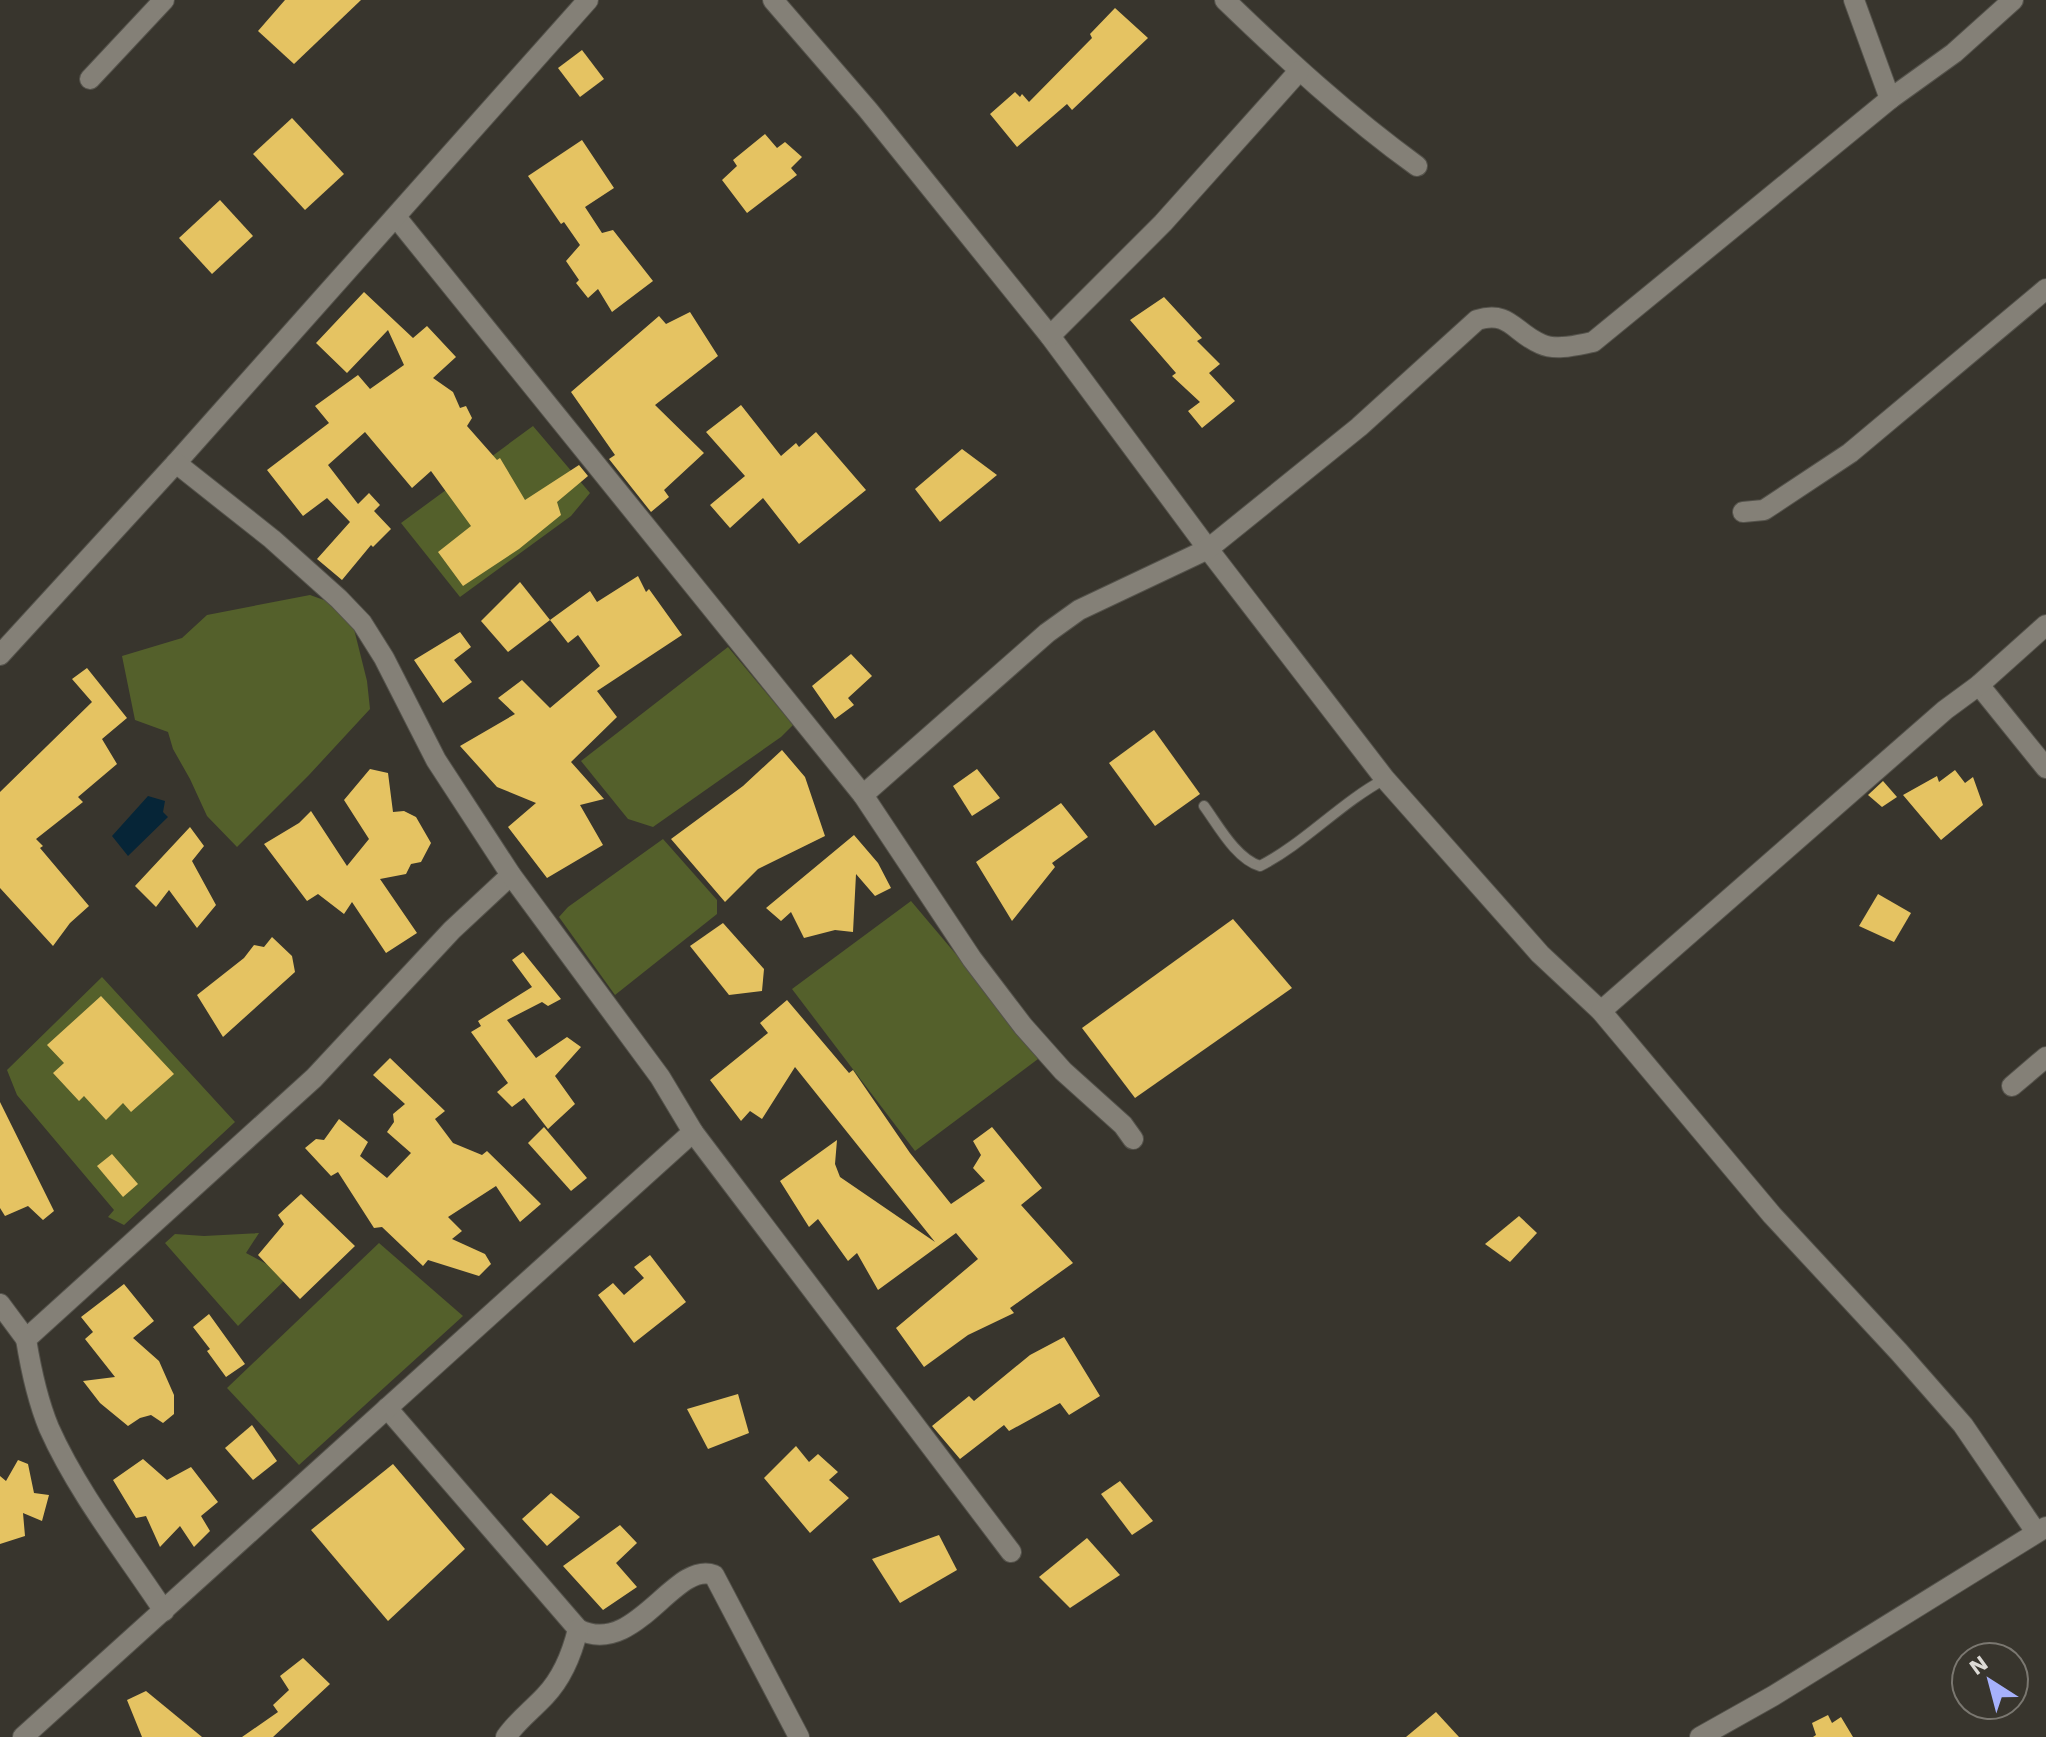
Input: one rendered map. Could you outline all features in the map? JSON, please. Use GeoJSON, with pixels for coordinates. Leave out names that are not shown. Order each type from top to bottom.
{"type":"FeatureCollection","features":[{"type":"Feature","properties":{"kind":"street"},"geometry":{"type":"LineString","coordinates":[[90,79],[164,0]]}},
{"type":"Feature","properties":{"kind":"street"},"geometry":{"type":"LineString","coordinates":[[0,655],[176,463],[588,0]]}},
{"type":"Feature","properties":{"kind":"street"},"geometry":{"type":"LineString","coordinates":[[773,0],[868,110],[1050,336],[1208,549],[1385,779],[1540,954],[1601,1011],[1772,1215],[1963,1425],[2041,1529],[1773,1696],[1700,1737]]}},
{"type":"Feature","properties":{"kind":"street"},"geometry":{"type":"LineString","coordinates":[[1225,0],[1299,71],[1369,131],[1417,166]]}},
{"type":"Feature","properties":{"kind":"street"},"geometry":{"type":"LineString","coordinates":[[1854,0],[1890,99]]}},
{"type":"Feature","properties":{"kind":"street"},"geometry":{"type":"LineString","coordinates":[[863,795],[1047,633],[1079,610],[1208,549],[1359,427],[1477,320],[1491,315],[1505,319],[1541,345],[1562,347],[1593,342],[1890,99],[1954,53],[2013,0]]}},
{"type":"Feature","properties":{"kind":"street"},"geometry":{"type":"LineString","coordinates":[[1050,336],[1163,223],[1299,71]]}},
{"type":"Feature","properties":{"kind":"street"},"geometry":{"type":"LineString","coordinates":[[396,217],[863,795],[972,959],[1023,1026],[1063,1071],[1123,1125],[1133,1139]]}},
{"type":"Feature","properties":{"kind":"street"},"geometry":{"type":"LineString","coordinates":[[1743,512],[1764,510],[1850,453],[2046,289]]}},
{"type":"Feature","properties":{"kind":"street"},"geometry":{"type":"LineString","coordinates":[[176,463],[272,539],[362,623],[384,658],[436,760],[511,875],[660,1077],[693,1132],[1011,1552]]}},
{"type":"Feature","properties":{"kind":"street"},"geometry":{"type":"LineString","coordinates":[[1601,1011],[2046,625]]}},
{"type":"Feature","properties":{"kind":"street"},"geometry":{"type":"LineString","coordinates":[[1979,685],[2046,768]]}},
{"type":"Feature","properties":{"kind":"street"},"geometry":{"type":"LineString","coordinates":[[26,1339],[314,1078],[452,930],[511,875]]}},
{"type":"Feature","properties":{"kind":"street"},"geometry":{"type":"LineString","coordinates":[[2012,1086],[2046,1057]]}},
{"type":"Feature","properties":{"kind":"street"},"geometry":{"type":"LineString","coordinates":[[23,1737],[693,1132]]}},
{"type":"Feature","properties":{"kind":"street"},"geometry":{"type":"LineString","coordinates":[[0,1304],[26,1339],[33,1382],[49,1428],[66,1460],[164,1611]]}},
{"type":"Feature","properties":{"kind":"street"},"geometry":{"type":"LineString","coordinates":[[387,1408],[578,1629],[603,1634],[626,1628],[692,1575],[706,1571],[714,1575],[799,1737]]}},
{"type":"Feature","properties":{"kind":"street"},"geometry":{"type":"LineString","coordinates":[[506,1737],[547,1695],[560,1676],[573,1649],[578,1629]]}},
{"type":"Feature","properties":{"kind":"lane"},"geometry":{"type":"LineString","coordinates":[[1204,806],[1239,851],[1252,864],[1260,866],[1385,779]]}},
{"type":"Feature","properties":{"kind":"green space"},"geometry":{"type":"Polygon","coordinates":[[[533,426],[590,493],[571,516],[460,597],[401,523],[533,426]]]}},
{"type":"Feature","properties":{"kind":"green space"},"geometry":{"type":"Polygon","coordinates":[[[310,595],[349,609],[367,681],[370,709],[237,847],[207,816],[173,749],[168,732],[135,720],[122,656],[182,638],[207,615],[310,595]]]}},
{"type":"Feature","properties":{"kind":"green space"},"geometry":{"type":"Polygon","coordinates":[[[728,647],[793,725],[781,737],[653,827],[628,819],[581,761],[728,647]]]}},
{"type":"Feature","properties":{"kind":"green space"},"geometry":{"type":"Polygon","coordinates":[[[663,839],[717,900],[717,914],[615,995],[559,917],[568,907],[663,839]]]}},
{"type":"Feature","properties":{"kind":"green space"},"geometry":{"type":"Polygon","coordinates":[[[911,901],[1042,1056],[915,1151],[792,989],[911,901]]]}},
{"type":"Feature","properties":{"kind":"green space"},"geometry":{"type":"Polygon","coordinates":[[[102,977],[235,1122],[124,1225],[108,1217],[114,1210],[17,1095],[7,1070],[102,977]]]}},
{"type":"Feature","properties":{"kind":"green space"},"geometry":{"type":"Polygon","coordinates":[[[259,1233],[246,1253],[289,1276],[238,1326],[165,1243],[175,1234],[259,1233]]]}},
{"type":"Feature","properties":{"kind":"green space"},"geometry":{"type":"Polygon","coordinates":[[[379,1243],[463,1316],[299,1465],[227,1388],[379,1243]]]}},
{"type":"Feature","properties":{"kind":"water"},"geometry":{"type":"Polygon","coordinates":[[[148,796],[165,801],[163,812],[168,817],[128,856],[112,836],[148,796]]]}},
{"type":"Feature","properties":{"kind":"building"},"geometry":{"type":"Polygon","coordinates":[[[285,0],[361,0],[294,64],[258,31],[285,0]]]}},
{"type":"Feature","properties":{"kind":"building"},"geometry":{"type":"Polygon","coordinates":[[[1115,8],[1148,38],[1072,110],[1067,104],[1017,147],[990,114],[1015,92],[1020,97],[1022,94],[1029,102],[1092,38],[1090,34],[1115,8]]]}},
{"type":"Feature","properties":{"kind":"building"},"geometry":{"type":"Polygon","coordinates":[[[582,50],[604,79],[580,97],[558,68],[582,50]]]}},
{"type":"Feature","properties":{"kind":"building"},"geometry":{"type":"Polygon","coordinates":[[[292,118],[344,174],[305,210],[253,154],[292,118]]]}},
{"type":"Feature","properties":{"kind":"building"},"geometry":{"type":"Polygon","coordinates":[[[765,134],[777,148],[785,142],[802,157],[791,168],[797,175],[747,213],[722,180],[737,166],[733,160],[765,134]]]}},
{"type":"Feature","properties":{"kind":"building"},"geometry":{"type":"Polygon","coordinates":[[[582,140],[614,188],[585,207],[602,233],[613,230],[653,281],[612,312],[598,289],[588,298],[576,283],[579,280],[566,261],[580,245],[564,222],[561,224],[528,176],[582,140]]]}},
{"type":"Feature","properties":{"kind":"building"},"geometry":{"type":"Polygon","coordinates":[[[220,200],[253,236],[212,274],[179,238],[220,200]]]}},
{"type":"Feature","properties":{"kind":"building"},"geometry":{"type":"Polygon","coordinates":[[[364,292],[413,338],[427,326],[456,357],[433,378],[453,392],[460,408],[466,406],[472,418],[467,426],[497,460],[500,458],[525,500],[579,465],[588,476],[557,502],[561,515],[519,549],[463,586],[438,552],[471,526],[431,471],[412,488],[365,432],[328,465],[358,504],[369,493],[380,505],[374,511],[391,529],[373,547],[371,545],[342,580],[317,559],[350,522],[327,498],[303,516],[267,470],[329,423],[315,406],[358,375],[370,389],[404,365],[388,330],[347,373],[316,343],[364,292]]]}},
{"type":"Feature","properties":{"kind":"building"},"geometry":{"type":"Polygon","coordinates":[[[1164,297],[1202,338],[1197,341],[1220,364],[1209,373],[1235,401],[1202,428],[1188,411],[1200,402],[1172,376],[1176,373],[1130,320],[1164,297]]]}},
{"type":"Feature","properties":{"kind":"building"},"geometry":{"type":"Polygon","coordinates":[[[690,312],[718,356],[655,405],[704,453],[664,490],[669,497],[651,512],[609,459],[615,455],[571,392],[659,316],[666,324],[690,312]]]}},
{"type":"Feature","properties":{"kind":"building"},"geometry":{"type":"Polygon","coordinates":[[[741,405],[781,456],[796,443],[799,447],[816,432],[866,490],[799,544],[763,498],[730,528],[710,505],[745,476],[706,432],[741,405]]]}},
{"type":"Feature","properties":{"kind":"building"},"geometry":{"type":"Polygon","coordinates":[[[962,449],[997,475],[940,522],[915,489],[962,449]]]}},
{"type":"Feature","properties":{"kind":"building"},"geometry":{"type":"Polygon","coordinates":[[[638,576],[646,592],[649,589],[682,635],[597,691],[617,717],[571,762],[604,799],[580,805],[603,845],[547,878],[508,827],[536,803],[497,787],[460,746],[515,714],[498,698],[522,680],[550,708],[600,666],[578,635],[568,643],[550,620],[590,591],[597,602],[638,576]]]}},
{"type":"Feature","properties":{"kind":"building"},"geometry":{"type":"Polygon","coordinates":[[[520,582],[550,620],[508,652],[481,621],[520,582]]]}},
{"type":"Feature","properties":{"kind":"building"},"geometry":{"type":"Polygon","coordinates":[[[460,632],[471,647],[454,660],[472,682],[443,703],[414,660],[460,632]]]}},
{"type":"Feature","properties":{"kind":"building"},"geometry":{"type":"Polygon","coordinates":[[[851,654],[872,676],[848,698],[854,705],[835,719],[812,686],[851,654]]]}},
{"type":"Feature","properties":{"kind":"building"},"geometry":{"type":"Polygon","coordinates":[[[87,668],[127,718],[102,739],[117,764],[78,797],[83,802],[36,839],[43,846],[40,848],[89,906],[70,923],[53,946],[0,888],[0,792],[92,702],[72,679],[87,668]]]}},
{"type":"Feature","properties":{"kind":"building"},"geometry":{"type":"Polygon","coordinates":[[[1154,730],[1200,794],[1155,826],[1109,763],[1154,730]]]}},
{"type":"Feature","properties":{"kind":"building"},"geometry":{"type":"Polygon","coordinates":[[[782,750],[805,777],[825,836],[758,869],[725,902],[671,839],[743,786],[782,750]]]}},
{"type":"Feature","properties":{"kind":"building"},"geometry":{"type":"Polygon","coordinates":[[[370,769],[388,773],[393,812],[404,811],[416,817],[431,843],[421,862],[411,864],[406,874],[380,879],[417,933],[386,953],[352,902],[344,914],[318,894],[307,901],[264,844],[299,823],[311,811],[347,866],[369,839],[344,800],[370,769]]]}},
{"type":"Feature","properties":{"kind":"building"},"geometry":{"type":"Polygon","coordinates":[[[977,769],[1000,798],[972,816],[953,786],[977,769]]]}},
{"type":"Feature","properties":{"kind":"building"},"geometry":{"type":"Polygon","coordinates":[[[1955,770],[1965,783],[1973,777],[1983,805],[1941,840],[1903,795],[1937,776],[1939,782],[1955,770]]]}},
{"type":"Feature","properties":{"kind":"building"},"geometry":{"type":"Polygon","coordinates":[[[1883,781],[1897,797],[1882,807],[1868,795],[1883,781]]]}},
{"type":"Feature","properties":{"kind":"building"},"geometry":{"type":"Polygon","coordinates":[[[1061,803],[1088,837],[1052,863],[1055,867],[1012,921],[976,862],[1061,803]]]}},
{"type":"Feature","properties":{"kind":"building"},"geometry":{"type":"Polygon","coordinates":[[[190,827],[204,846],[192,861],[216,905],[197,928],[169,890],[156,907],[135,886],[190,827]]]}},
{"type":"Feature","properties":{"kind":"building"},"geometry":{"type":"Polygon","coordinates":[[[854,835],[878,863],[891,888],[875,896],[856,874],[853,932],[835,930],[804,938],[791,912],[781,921],[766,908],[854,835]]]}},
{"type":"Feature","properties":{"kind":"building"},"geometry":{"type":"Polygon","coordinates":[[[1878,894],[1911,913],[1894,942],[1859,926],[1878,894]]]}},
{"type":"Feature","properties":{"kind":"building"},"geometry":{"type":"Polygon","coordinates":[[[1233,919],[1292,988],[1135,1098],[1082,1028],[1233,919]]]}},
{"type":"Feature","properties":{"kind":"building"},"geometry":{"type":"Polygon","coordinates":[[[723,923],[764,969],[762,991],[729,995],[690,946],[723,923]]]}},
{"type":"Feature","properties":{"kind":"building"},"geometry":{"type":"Polygon","coordinates":[[[272,937],[292,956],[295,972],[223,1037],[197,995],[244,958],[254,945],[264,947],[272,937]]]}},
{"type":"Feature","properties":{"kind":"building"},"geometry":{"type":"Polygon","coordinates":[[[523,952],[561,999],[548,1006],[542,1002],[507,1020],[536,1058],[567,1037],[581,1047],[555,1076],[575,1104],[548,1129],[524,1098],[512,1107],[497,1092],[508,1083],[471,1032],[481,1026],[478,1021],[532,987],[512,960],[523,952]]]}},
{"type":"Feature","properties":{"kind":"building"},"geometry":{"type":"Polygon","coordinates":[[[101,996],[174,1074],[131,1112],[123,1103],[106,1120],[84,1096],[79,1101],[53,1073],[64,1063],[47,1045],[101,996]]]}},
{"type":"Feature","properties":{"kind":"building"},"geometry":{"type":"Polygon","coordinates":[[[787,1000],[849,1073],[853,1070],[910,1153],[951,1204],[985,1181],[973,1168],[981,1155],[973,1141],[992,1127],[1042,1188],[1021,1205],[1073,1263],[1010,1308],[1014,1313],[968,1335],[924,1367],[896,1328],[978,1259],[956,1233],[878,1290],[857,1253],[848,1261],[818,1219],[809,1227],[780,1181],[837,1140],[835,1164],[840,1177],[935,1242],[795,1067],[762,1119],[750,1111],[741,1121],[710,1080],[768,1033],[760,1023],[787,1000]]]}},
{"type":"Feature","properties":{"kind":"building"},"geometry":{"type":"Polygon","coordinates":[[[390,1058],[445,1111],[435,1119],[453,1143],[482,1155],[487,1151],[541,1204],[520,1222],[496,1186],[448,1217],[462,1231],[452,1239],[485,1254],[491,1264],[479,1276],[428,1260],[423,1266],[382,1227],[374,1228],[338,1172],[331,1176],[305,1148],[316,1139],[324,1140],[339,1119],[368,1142],[360,1156],[387,1178],[411,1153],[387,1132],[394,1122],[393,1114],[405,1104],[373,1075],[390,1058]]]}},
{"type":"Feature","properties":{"kind":"building"},"geometry":{"type":"Polygon","coordinates":[[[0,1102],[54,1211],[43,1220],[28,1206],[5,1216],[0,1208],[0,1102]]]}},
{"type":"Feature","properties":{"kind":"building"},"geometry":{"type":"Polygon","coordinates":[[[544,1127],[587,1178],[571,1191],[528,1143],[544,1127]]]}},
{"type":"Feature","properties":{"kind":"building"},"geometry":{"type":"Polygon","coordinates":[[[112,1154],[138,1184],[123,1197],[97,1166],[112,1154]]]}},
{"type":"Feature","properties":{"kind":"building"},"geometry":{"type":"Polygon","coordinates":[[[301,1194],[355,1246],[300,1299],[258,1255],[284,1224],[278,1215],[301,1194]]]}},
{"type":"Feature","properties":{"kind":"building"},"geometry":{"type":"Polygon","coordinates":[[[1519,1216],[1537,1233],[1510,1262],[1485,1244],[1519,1216]]]}},
{"type":"Feature","properties":{"kind":"building"},"geometry":{"type":"Polygon","coordinates":[[[650,1255],[686,1302],[634,1343],[598,1295],[613,1283],[624,1295],[644,1278],[634,1267],[650,1255]]]}},
{"type":"Feature","properties":{"kind":"building"},"geometry":{"type":"Polygon","coordinates":[[[124,1284],[154,1321],[133,1338],[159,1361],[174,1395],[174,1414],[163,1423],[151,1415],[128,1426],[100,1403],[83,1381],[115,1377],[85,1339],[93,1332],[81,1317],[124,1284]]]}},
{"type":"Feature","properties":{"kind":"building"},"geometry":{"type":"Polygon","coordinates":[[[209,1314],[245,1364],[226,1377],[193,1327],[209,1314]]]}},
{"type":"Feature","properties":{"kind":"building"},"geometry":{"type":"Polygon","coordinates":[[[1064,1337],[1100,1396],[1069,1415],[1060,1403],[1009,1431],[1004,1425],[960,1459],[932,1426],[969,1396],[974,1401],[1030,1355],[1064,1337]]]}},
{"type":"Feature","properties":{"kind":"building"},"geometry":{"type":"Polygon","coordinates":[[[738,1394],[749,1433],[708,1449],[687,1409],[738,1394]]]}},
{"type":"Feature","properties":{"kind":"building"},"geometry":{"type":"Polygon","coordinates":[[[252,1425],[277,1461],[253,1480],[225,1448],[252,1425]]]}},
{"type":"Feature","properties":{"kind":"building"},"geometry":{"type":"Polygon","coordinates":[[[796,1446],[809,1462],[818,1454],[838,1472],[829,1480],[849,1498],[810,1533],[764,1478],[796,1446]]]}},
{"type":"Feature","properties":{"kind":"building"},"geometry":{"type":"Polygon","coordinates":[[[143,1459],[167,1480],[191,1467],[218,1502],[201,1516],[210,1531],[194,1547],[180,1526],[160,1547],[146,1516],[136,1518],[113,1480],[143,1459]]]}},
{"type":"Feature","properties":{"kind":"building"},"geometry":{"type":"Polygon","coordinates":[[[18,1460],[28,1464],[34,1493],[49,1495],[42,1521],[23,1513],[25,1536],[0,1544],[0,1476],[6,1481],[18,1460]]]}},
{"type":"Feature","properties":{"kind":"building"},"geometry":{"type":"Polygon","coordinates":[[[393,1464],[465,1549],[388,1621],[311,1530],[393,1464]]]}},
{"type":"Feature","properties":{"kind":"building"},"geometry":{"type":"Polygon","coordinates":[[[1120,1481],[1153,1521],[1132,1535],[1101,1494],[1120,1481]]]}},
{"type":"Feature","properties":{"kind":"building"},"geometry":{"type":"Polygon","coordinates":[[[551,1493],[580,1517],[547,1546],[522,1519],[551,1493]]]}},
{"type":"Feature","properties":{"kind":"building"},"geometry":{"type":"Polygon","coordinates":[[[620,1525],[637,1543],[616,1563],[637,1587],[603,1610],[563,1566],[620,1525]]]}},
{"type":"Feature","properties":{"kind":"building"},"geometry":{"type":"Polygon","coordinates":[[[939,1535],[957,1570],[900,1603],[872,1559],[939,1535]]]}},
{"type":"Feature","properties":{"kind":"building"},"geometry":{"type":"Polygon","coordinates":[[[1087,1538],[1120,1575],[1070,1608],[1039,1577],[1087,1538]]]}},
{"type":"Feature","properties":{"kind":"building"},"geometry":{"type":"Polygon","coordinates":[[[303,1658],[330,1684],[273,1737],[242,1737],[278,1712],[273,1705],[289,1690],[280,1676],[303,1658]]]}},
{"type":"Feature","properties":{"kind":"building"},"geometry":{"type":"Polygon","coordinates":[[[146,1691],[202,1737],[142,1737],[127,1700],[146,1691]]]}},
{"type":"Feature","properties":{"kind":"building"},"geometry":{"type":"Polygon","coordinates":[[[1436,1712],[1459,1737],[1406,1737],[1436,1712]]]}},
{"type":"Feature","properties":{"kind":"building"},"geometry":{"type":"Polygon","coordinates":[[[1828,1715],[1832,1723],[1841,1717],[1853,1737],[1813,1737],[1816,1735],[1812,1723],[1828,1715]]]}}]}
